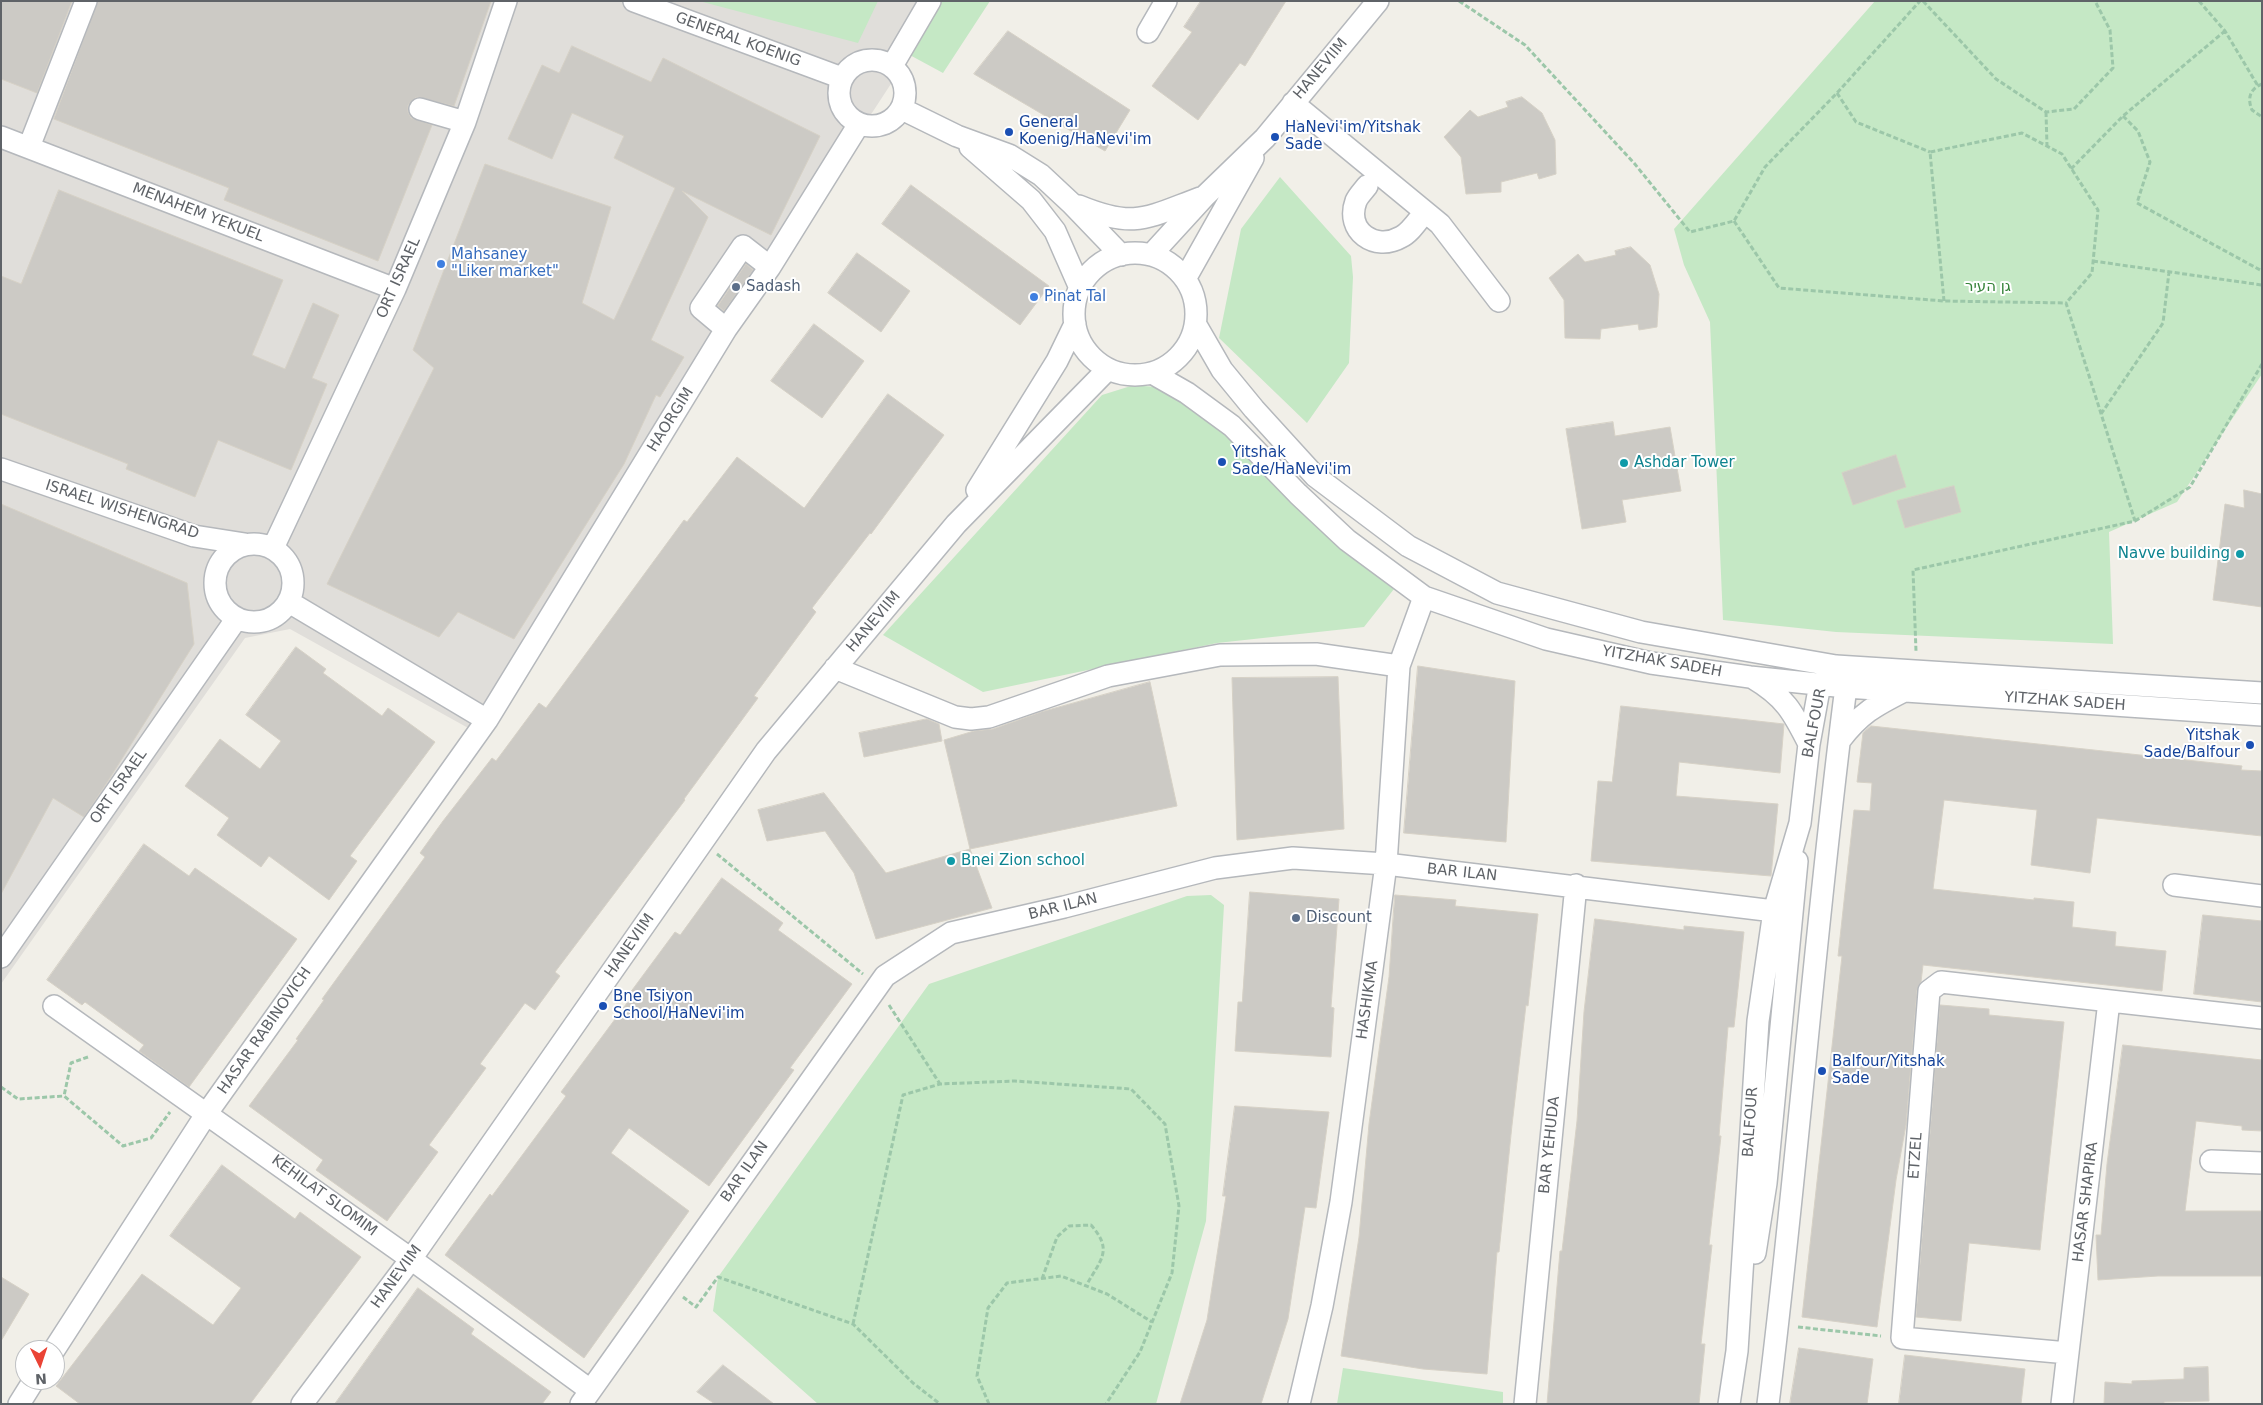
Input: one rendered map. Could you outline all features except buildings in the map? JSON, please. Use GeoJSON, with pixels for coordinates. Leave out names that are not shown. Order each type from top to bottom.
{"type":"FeatureCollection","features":[{"type":"Feature","properties":{"kind":"street"},"geometry":{"type":"LineString","coordinates":[[29,148],[86,1]]}},
{"type":"Feature","properties":{"kind":"street","name":"ORT ISRAEL"},"geometry":{"type":"LineString","coordinates":[[273,548],[396,289],[465,122],[506,1]]}},
{"type":"Feature","properties":{"kind":"street","name":"GENERAL KOENIG"},"geometry":{"type":"LineString","coordinates":[[634,1],[842,78]]}},
{"type":"Feature","properties":{"kind":"street"},"geometry":{"type":"LineString","coordinates":[[892,66],[930,1]]}},
{"type":"Feature","properties":{"kind":"street"},"geometry":{"type":"LineString","coordinates":[[1148,32],[1166,1]]}},
{"type":"Feature","properties":{"kind":"street","name":"HANEVIIM"},"geometry":{"type":"LineString","coordinates":[[1151,255],[1205,196],[1265,138],[1378,1]]}},
{"type":"Feature","properties":{"kind":"street"},"geometry":{"type":"LineString","coordinates":[[874,60],[892,66],[904,81],[905,100],[902,109],[883,125],[867,126],[859,124],[845,113],[841,105],[839,96],[842,78],[848,71],[864,61],[874,60]]}},
{"type":"Feature","properties":{"kind":"street"},"geometry":{"type":"LineString","coordinates":[[1293,103],[1440,224],[1499,301]]}},
{"type":"Feature","properties":{"kind":"street"},"geometry":{"type":"LineString","coordinates":[[420,109],[465,122]]}},
{"type":"Feature","properties":{"kind":"street"},"geometry":{"type":"LineString","coordinates":[[902,109],[956,136],[1009,155],[1040,175],[1072,203],[1121,255]]}},
{"type":"Feature","properties":{"kind":"street","name":"HAORGIM"},"geometry":{"type":"LineString","coordinates":[[487,720],[726,330],[770,267],[859,124]]}},
{"type":"Feature","properties":{"kind":"street"},"geometry":{"type":"LineString","coordinates":[[956,136],[1031,200],[1055,231],[1080,288]]}},
{"type":"Feature","properties":{"kind":"street","name":"MENAHEM YEKUEL"},"geometry":{"type":"LineString","coordinates":[[1,137],[396,289]]}},
{"type":"Feature","properties":{"kind":"street","name":"HANEVIIM"},"geometry":{"type":"LineString","coordinates":[[1185,279],[1265,138]]}},
{"type":"Feature","properties":{"kind":"street"},"geometry":{"type":"LineString","coordinates":[[1367,186],[1356,200],[1354,218],[1358,231],[1373,242],[1389,242],[1402,237],[1425,212]]}},
{"type":"Feature","properties":{"kind":"street"},"geometry":{"type":"LineString","coordinates":[[1072,203],[1105,217],[1124,220],[1142,219],[1205,196]]}},
{"type":"Feature","properties":{"kind":"street"},"geometry":{"type":"LineString","coordinates":[[726,330],[701,308],[743,246],[770,267]]}},
{"type":"Feature","properties":{"kind":"street"},"geometry":{"type":"LineString","coordinates":[[1121,255],[1151,255],[1170,264],[1185,279],[1193,293],[1196,308],[1196,325],[1191,340],[1181,355],[1168,366],[1152,373],[1122,374],[1108,369],[1093,358],[1081,342],[1075,324],[1075,305],[1080,288],[1091,273],[1104,262],[1121,255]]}},
{"type":"Feature","properties":{"kind":"street","name":"HANEVIIM"},"geometry":{"type":"LineString","coordinates":[[956,524],[1057,360],[1075,324]]}},
{"type":"Feature","properties":{"kind":"street","name":"YITZHAK SADEH"},"geometry":{"type":"LineString","coordinates":[[1196,325],[1222,370],[1314,476],[1408,546],[1497,593],[1641,632],[1836,666],[2262,693]]}},
{"type":"Feature","properties":{"kind":"street","name":"HANEVIIM"},"geometry":{"type":"LineString","coordinates":[[302,1404],[411,1259],[766,751],[956,524],[1108,369]]}},
{"type":"Feature","properties":{"kind":"street","name":"YITZHAK SADEH"},"geometry":{"type":"LineString","coordinates":[[1152,373],[1187,393],[1232,426],[1298,494],[1347,540],[1424,597],[1546,639],[1652,663],[1750,677],[1846,687],[2262,715]]}},
{"type":"Feature","properties":{"kind":"street","name":"ISRAEL WISHENGRAD"},"geometry":{"type":"LineString","coordinates":[[1,470],[194,536],[245,544]]}},
{"type":"Feature","properties":{"kind":"street"},"geometry":{"type":"LineString","coordinates":[[245,544],[264,544],[273,548],[283,555],[290,566],[294,578],[289,602],[282,611],[272,618],[260,622],[248,622],[237,618],[227,611],[220,602],[215,578],[218,567],[225,556],[245,544]]}},
{"type":"Feature","properties":{"kind":"street","name":"HASHIKMA"},"geometry":{"type":"LineString","coordinates":[[1299,1404],[1322,1306],[1341,1202],[1386,864],[1399,666],[1424,597]]}},
{"type":"Feature","properties":{"kind":"street"},"geometry":{"type":"LineString","coordinates":[[289,602],[487,720]]}},
{"type":"Feature","properties":{"kind":"street","name":"ORT ISRAEL"},"geometry":{"type":"LineString","coordinates":[[1,957],[237,618]]}},
{"type":"Feature","properties":{"kind":"street"},"geometry":{"type":"LineString","coordinates":[[835,668],[947,714],[971,719],[989,717],[1108,676],[1220,655],[1316,654],[1399,666]]}},
{"type":"Feature","properties":{"kind":"street","name":"BALFOUR"},"geometry":{"type":"LineString","coordinates":[[1729,1404],[1736,1351],[1758,1021],[1774,911],[1800,823],[1809,744],[1820,684],[1836,666],[1846,687],[1819,912],[1778,1325],[1768,1404]]}},
{"type":"Feature","properties":{"kind":"street"},"geometry":{"type":"LineString","coordinates":[[1750,677],[1770,688],[1787,704],[1809,744]]}},
{"type":"Feature","properties":{"kind":"street"},"geometry":{"type":"LineString","coordinates":[[1840,740],[1867,710],[1904,691]]}},
{"type":"Feature","properties":{"kind":"street","name":"HASAR RABINOVICH"},"geometry":{"type":"LineString","coordinates":[[60,1340],[207,1113],[487,720]]}},
{"type":"Feature","properties":{"kind":"street"},"geometry":{"type":"LineString","coordinates":[[1736,1351],[1766,1183],[1795,898],[1800,823]]}},
{"type":"Feature","properties":{"kind":"street","name":"BAR ILAN"},"geometry":{"type":"LineString","coordinates":[[585,1397],[877,986],[885,976],[951,933],[1064,907],[1215,868],[1293,858],[1386,864],[1576,885],[1774,911]]}},
{"type":"Feature","properties":{"kind":"street","name":"BAR YEHUDA"},"geometry":{"type":"LineString","coordinates":[[1525,1404],[1576,885]]}},
{"type":"Feature","properties":{"kind":"street"},"geometry":{"type":"LineString","coordinates":[[2174,885],[2262,896]]}},
{"type":"Feature","properties":{"kind":"street","name":"ETZEL"},"geometry":{"type":"LineString","coordinates":[[1902,1338],[1929,992],[1941,982],[2262,1018]]}},
{"type":"Feature","properties":{"kind":"street","name":"HASAR SHAPIRA"},"geometry":{"type":"LineString","coordinates":[[2062,1404],[2108,1001]]}},
{"type":"Feature","properties":{"kind":"street","name":"KEHILAT SLOMIM"},"geometry":{"type":"LineString","coordinates":[[54,1006],[183,1095],[411,1259],[585,1397]]}},
{"type":"Feature","properties":{"kind":"street"},"geometry":{"type":"LineString","coordinates":[[2211,1161],[2262,1163]]}},
{"type":"Feature","properties":{"kind":"street"},"geometry":{"type":"LineString","coordinates":[[1902,1338],[2068,1353]]}},
{"type":"Feature","properties":{"kind":"street"},"geometry":{"type":"LineString","coordinates":[[19,1404],[28,1390]]}},
{"type":"Feature","properties":{"kind":"path"},"geometry":{"type":"LineString","coordinates":[[1460,1],[1525,45],[1634,163],[1690,232],[1734,221],[1765,167],[1837,93],[1921,1],[1996,79],[2046,112],[2074,109],[2113,68],[2110,30],[2095,1]]}},
{"type":"Feature","properties":{"kind":"path"},"geometry":{"type":"LineString","coordinates":[[2200,1],[2224,31],[2260,85],[2250,94],[2249,104],[2252,110],[2262,117]]}},
{"type":"Feature","properties":{"kind":"path"},"geometry":{"type":"LineString","coordinates":[[2071,169],[2123,116],[2224,31]]}},
{"type":"Feature","properties":{"kind":"path"},"geometry":{"type":"LineString","coordinates":[[1837,93],[1856,122],[1930,152],[2022,133],[2062,154],[2098,210],[2092,273],[2066,303]]}},
{"type":"Feature","properties":{"kind":"path"},"geometry":{"type":"LineString","coordinates":[[2046,112],[2047,146]]}},
{"type":"Feature","properties":{"kind":"path"},"geometry":{"type":"LineString","coordinates":[[2123,116],[2138,131],[2150,162],[2137,203],[2262,271]]}},
{"type":"Feature","properties":{"kind":"path"},"geometry":{"type":"LineString","coordinates":[[1930,152],[1944,301]]}},
{"type":"Feature","properties":{"kind":"path"},"geometry":{"type":"LineString","coordinates":[[1734,221],[1779,288],[1944,301],[2066,303]]}},
{"type":"Feature","properties":{"kind":"path"},"geometry":{"type":"LineString","coordinates":[[2093,262],[2262,285]]}},
{"type":"Feature","properties":{"kind":"path"},"geometry":{"type":"LineString","coordinates":[[2101,414],[2163,323],[2169,272]]}},
{"type":"Feature","properties":{"kind":"path"},"geometry":{"type":"LineString","coordinates":[[2066,303],[2135,521]]}},
{"type":"Feature","properties":{"kind":"path"},"geometry":{"type":"LineString","coordinates":[[1917,671],[1913,570],[2135,521],[2190,487],[2262,364]]}},
{"type":"Feature","properties":{"kind":"path"},"geometry":{"type":"LineString","coordinates":[[703,842],[877,986],[940,1084]]}},
{"type":"Feature","properties":{"kind":"path"},"geometry":{"type":"LineString","coordinates":[[64,1096],[71,1063],[97,1054]]}},
{"type":"Feature","properties":{"kind":"path"},"geometry":{"type":"LineString","coordinates":[[852,1324],[903,1095],[940,1084],[1015,1080],[1131,1088],[1165,1124],[1179,1206],[1172,1273],[1140,1352],[1106,1404]]}},
{"type":"Feature","properties":{"kind":"path"},"geometry":{"type":"LineString","coordinates":[[1,1086],[18,1099],[64,1096],[123,1146],[151,1138],[183,1095]]}},
{"type":"Feature","properties":{"kind":"path"},"geometry":{"type":"LineString","coordinates":[[1042,1279],[1057,1237],[1068,1226],[1091,1225],[1101,1237],[1104,1254],[1086,1286]]}},
{"type":"Feature","properties":{"kind":"path"},"geometry":{"type":"LineString","coordinates":[[990,1404],[977,1376],[988,1308],[1007,1283],[1061,1276],[1107,1294],[1152,1322]]}},
{"type":"Feature","properties":{"kind":"path"},"geometry":{"type":"LineString","coordinates":[[665,1285],[696,1307],[718,1277],[852,1324],[913,1383],[940,1404]]}},
{"type":"Feature","properties":{"kind":"path"},"geometry":{"type":"LineString","coordinates":[[1778,1325],[1902,1338]]}},
{"type":"Feature","properties":{"kind":"shaded area"},"geometry":{"type":"Polygon","coordinates":[[[1,1],[945,1],[470,729],[290,629],[245,638],[1,984],[1,1]]]}},
{"type":"Feature","properties":{"kind":"green space"},"geometry":{"type":"Polygon","coordinates":[[[699,1],[878,1],[858,43],[699,1]]]}},
{"type":"Feature","properties":{"kind":"green space"},"geometry":{"type":"Polygon","coordinates":[[[924,1],[990,1],[943,73],[895,47],[924,1]]]}},
{"type":"Feature","properties":{"kind":"green space","name":"גן העיר"},"geometry":{"type":"Polygon","coordinates":[[[1875,1],[2262,1],[2262,374],[2177,502],[2109,532],[2113,644],[1836,632],[1723,620],[1710,322],[1684,265],[1674,229],[1875,1]]]}},
{"type":"Feature","properties":{"kind":"green space"},"geometry":{"type":"Polygon","coordinates":[[[1280,177],[1351,256],[1353,277],[1349,363],[1307,423],[1219,338],[1241,229],[1280,177]]]}},
{"type":"Feature","properties":{"kind":"green space"},"geometry":{"type":"Polygon","coordinates":[[[1134,385],[1155,387],[1199,409],[1394,589],[1364,627],[1217,643],[983,692],[883,635],[1102,395],[1134,385]]]}},
{"type":"Feature","properties":{"kind":"green space"},"geometry":{"type":"Polygon","coordinates":[[[1211,895],[1224,905],[1206,1221],[1156,1404],[818,1404],[713,1311],[718,1277],[929,984],[1187,896],[1211,895]]]}},
{"type":"Feature","properties":{"kind":"green space"},"geometry":{"type":"Polygon","coordinates":[[[1343,1368],[1503,1392],[1503,1404],[1337,1404],[1343,1368]]]}},
{"type":"Feature","properties":{"kind":"place","name":"General Koenig/HaNevi'im"},"geometry":{"type":"Point","coordinates":[1009,132]}},
{"type":"Feature","properties":{"kind":"place","name":"HaNevi'im/Yitshak Sade"},"geometry":{"type":"Point","coordinates":[1275,137]}},
{"type":"Feature","properties":{"kind":"place","name":"Mahsaney \"Liker market\""},"geometry":{"type":"Point","coordinates":[441,264]}},
{"type":"Feature","properties":{"kind":"place","name":"Sadash"},"geometry":{"type":"Point","coordinates":[736,287]}},
{"type":"Feature","properties":{"kind":"place","name":"Pinat Tal"},"geometry":{"type":"Point","coordinates":[1034,297]}},
{"type":"Feature","properties":{"kind":"place","name":"Yitshak Sade/HaNevi'im"},"geometry":{"type":"Point","coordinates":[1222,462]}},
{"type":"Feature","properties":{"kind":"place","name":"Ashdar Tower"},"geometry":{"type":"Point","coordinates":[1624,463]}},
{"type":"Feature","properties":{"kind":"place","name":"Navve building"},"geometry":{"type":"Point","coordinates":[2240,554]}},
{"type":"Feature","properties":{"kind":"place","name":"Yitshak Sade/Balfour"},"geometry":{"type":"Point","coordinates":[2250,745]}},
{"type":"Feature","properties":{"kind":"place","name":"Bnei Zion school"},"geometry":{"type":"Point","coordinates":[951,861]}},
{"type":"Feature","properties":{"kind":"place","name":"Discount"},"geometry":{"type":"Point","coordinates":[1296,918]}},
{"type":"Feature","properties":{"kind":"place","name":"Bne Tsiyon School/HaNevi'im"},"geometry":{"type":"Point","coordinates":[603,1006]}},
{"type":"Feature","properties":{"kind":"place","name":"Balfour/Yitshak Sade"},"geometry":{"type":"Point","coordinates":[1822,1071]}}]}
